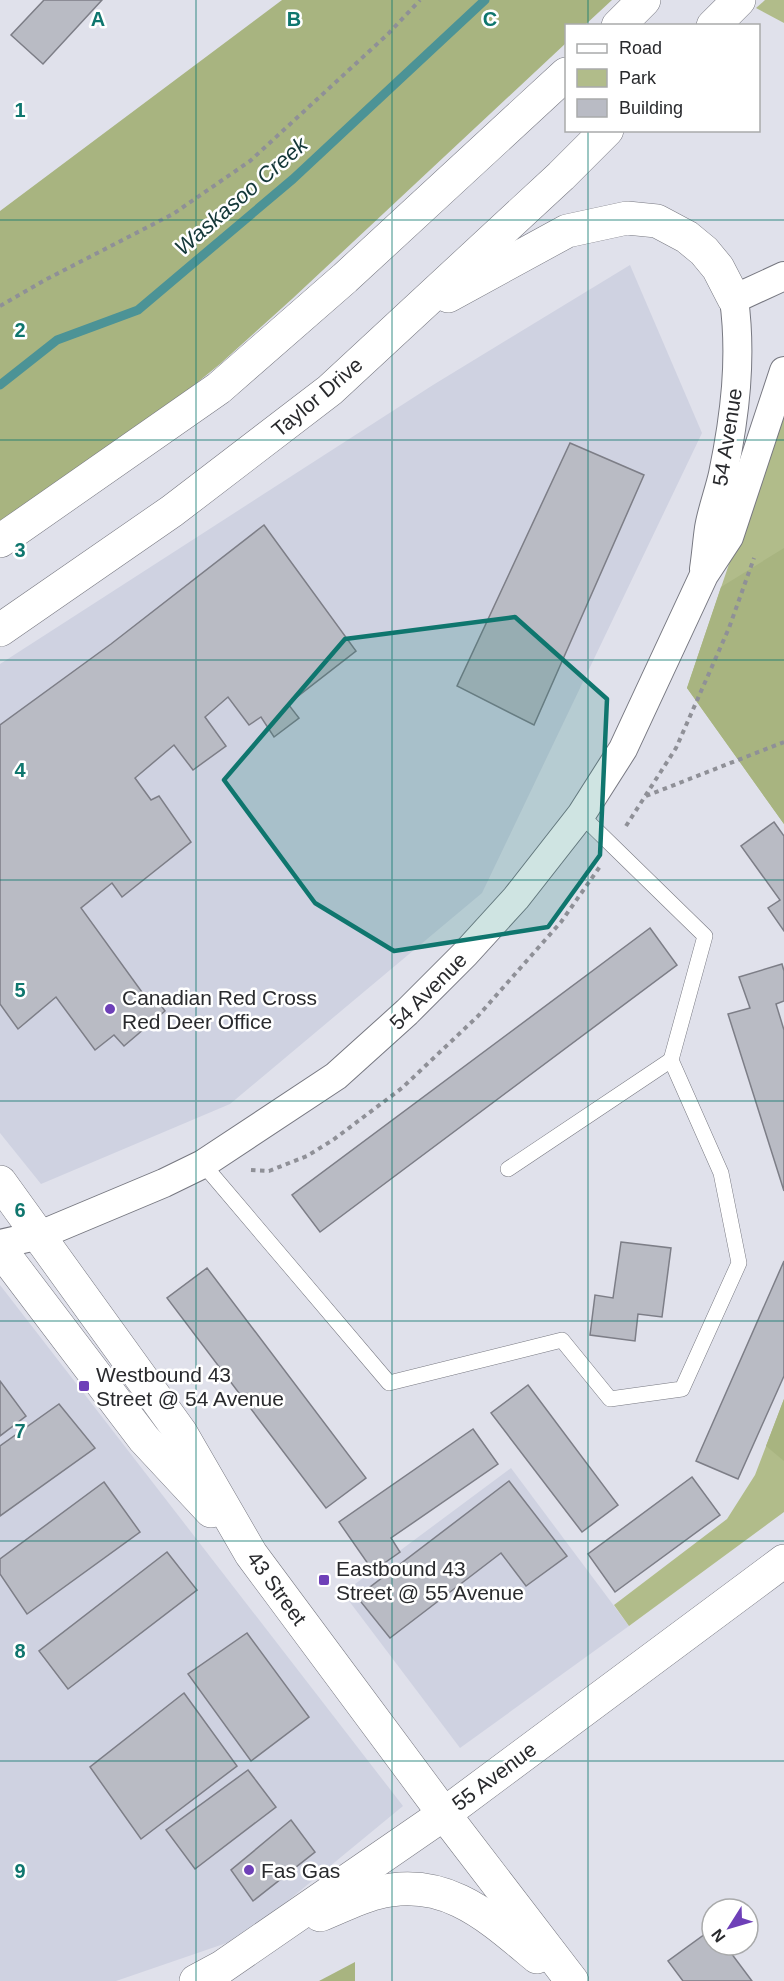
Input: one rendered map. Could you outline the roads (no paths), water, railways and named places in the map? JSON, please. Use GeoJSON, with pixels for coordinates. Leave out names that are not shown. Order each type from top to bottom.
{"type":"FeatureCollection","features":[{"type":"Feature","properties":{"kind":"street"},"geometry":{"type":"LineString","coordinates":[[620,24],[644,0]]}},
{"type":"Feature","properties":{"kind":"street"},"geometry":{"type":"LineString","coordinates":[[716,24],[740,0]]}},
{"type":"Feature","properties":{"kind":"street"},"geometry":{"type":"LineString","coordinates":[[0,541],[219,388],[345,278],[565,76]]}},
{"type":"Feature","properties":{"kind":"street","name":"Taylor Drive"},"geometry":{"type":"LineString","coordinates":[[0,630],[172,511],[330,390],[604,132]]}},
{"type":"Feature","properties":{"kind":"street"},"geometry":{"type":"LineString","coordinates":[[407,318],[567,231],[627,218],[657,221],[687,237],[704,251],[718,268],[734,299],[784,276]]}},
{"type":"Feature","properties":{"kind":"street","name":"54 Avenue"},"geometry":{"type":"LineString","coordinates":[[704,574],[709,527],[723,475],[734,407],[738,328],[734,299]]}},
{"type":"Feature","properties":{"kind":"street","name":"54 Avenue"},"geometry":{"type":"LineString","coordinates":[[0,1246],[40,1235],[121,1202],[203,1164],[336,1076],[382,1036],[465,954],[516,898],[581,815],[623,749],[704,574],[729,537],[784,371]]}},
{"type":"Feature","properties":{"kind":"street","name":"43 Street"},"geometry":{"type":"LineString","coordinates":[[0,1182],[181,1433],[250,1554],[572,1981]]}},
{"type":"Feature","properties":{"kind":"street"},"geometry":{"type":"LineString","coordinates":[[0,1246],[144,1439],[250,1554]]}},
{"type":"Feature","properties":{"kind":"street","name":"55 Avenue"},"geometry":{"type":"LineString","coordinates":[[196,1981],[266,1938],[444,1814],[784,1561]]}},
{"type":"Feature","properties":{"kind":"street"},"geometry":{"type":"LineString","coordinates":[[266,1938],[376,1893],[400,1889],[427,1891],[454,1897],[483,1913],[566,1981]]}},
{"type":"Feature","properties":{"kind":"lane"},"geometry":{"type":"LineString","coordinates":[[203,1164],[389,1383],[562,1340],[610,1399],[682,1389],[739,1263],[721,1173],[672,1060],[705,936],[581,815]]}},
{"type":"Feature","properties":{"kind":"lane"},"geometry":{"type":"LineString","coordinates":[[508,1169],[672,1060]]}},
{"type":"Feature","properties":{"kind":"waterway","name":"Waskasoo Creek"},"geometry":{"type":"LineString","coordinates":[[0,385],[57,340],[138,310],[293,179],[485,0]]}},
{"type":"Feature","properties":{"kind":"place","name":"Canadian Red Cross Red Deer Office"},"geometry":{"type":"Point","coordinates":[110,1009]}},
{"type":"Feature","properties":{"kind":"place","name":"Westbound 43 Street @ 54 Avenue"},"geometry":{"type":"Point","coordinates":[84,1386]}},
{"type":"Feature","properties":{"kind":"place","name":"Eastbound 43 Street @ 55 Avenue"},"geometry":{"type":"Point","coordinates":[324,1580]}},
{"type":"Feature","properties":{"kind":"place","name":"Fas Gas"},"geometry":{"type":"Point","coordinates":[249,1870]}}]}
